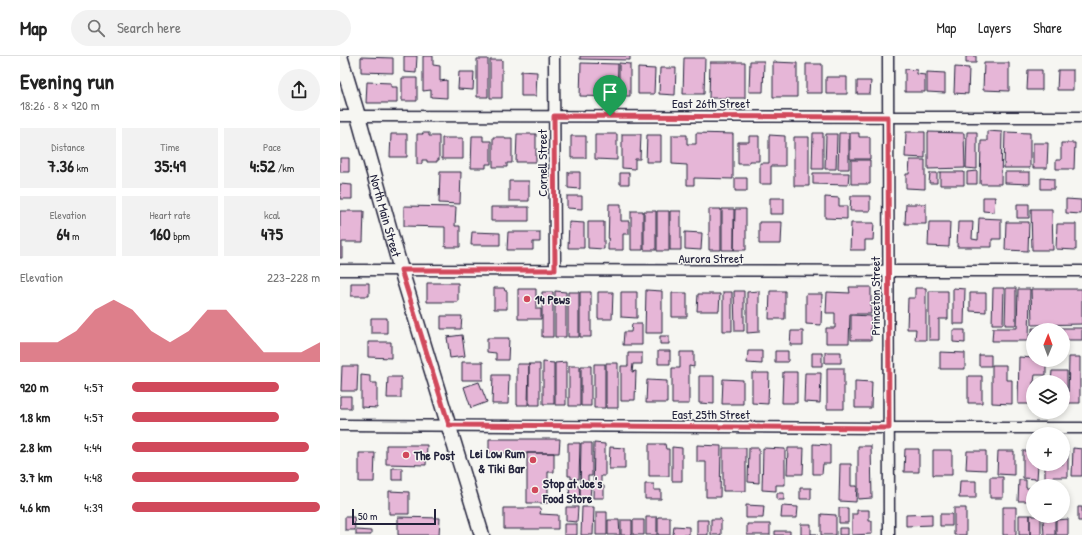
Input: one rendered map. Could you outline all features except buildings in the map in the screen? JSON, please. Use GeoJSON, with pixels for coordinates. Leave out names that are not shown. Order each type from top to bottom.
{"type":"FeatureCollection","features":[{"type":"Feature","properties":{"kind":"main road","name":"North Main Street"},"geometry":{"type":"LineString","coordinates":[[340,56],[401,270],[482,535]]}},
{"type":"Feature","properties":{"kind":"street","name":"Cornell Street"},"geometry":{"type":"LineString","coordinates":[[554,56],[555,270]]}},
{"type":"Feature","properties":{"kind":"street","name":"Princeton Street"},"geometry":{"type":"LineString","coordinates":[[888,56],[889,535]]}},
{"type":"Feature","properties":{"kind":"street","name":"East 26th Street"},"geometry":{"type":"LineString","coordinates":[[340,116],[1082,117]]}},
{"type":"Feature","properties":{"kind":"street","name":"Aurora Street"},"geometry":{"type":"LineString","coordinates":[[340,270],[1082,271]]}},
{"type":"Feature","properties":{"kind":"street","name":"East 25th Street"},"geometry":{"type":"LineString","coordinates":[[340,425],[1082,428]]}},
{"type":"Feature","properties":{"kind":"place","name":"14 Pews"},"geometry":{"type":"Point","coordinates":[527,299]}},
{"type":"Feature","properties":{"kind":"place","name":"The Post"},"geometry":{"type":"Point","coordinates":[406,455]}},
{"type":"Feature","properties":{"kind":"place","name":"Lei Low Rum & Tiki Bar"},"geometry":{"type":"Point","coordinates":[533,460]}},
{"type":"Feature","properties":{"kind":"place","name":"Stop at Joe's Food Store"},"geometry":{"type":"Point","coordinates":[535,490]}},
{"type":"Feature","properties":{"kind":"route"},"geometry":{"type":"LineString","coordinates":[[554,116],[610,116],[888,117],[889,428],[449,425],[401,270],[555,270],[554,116]]}}]}
